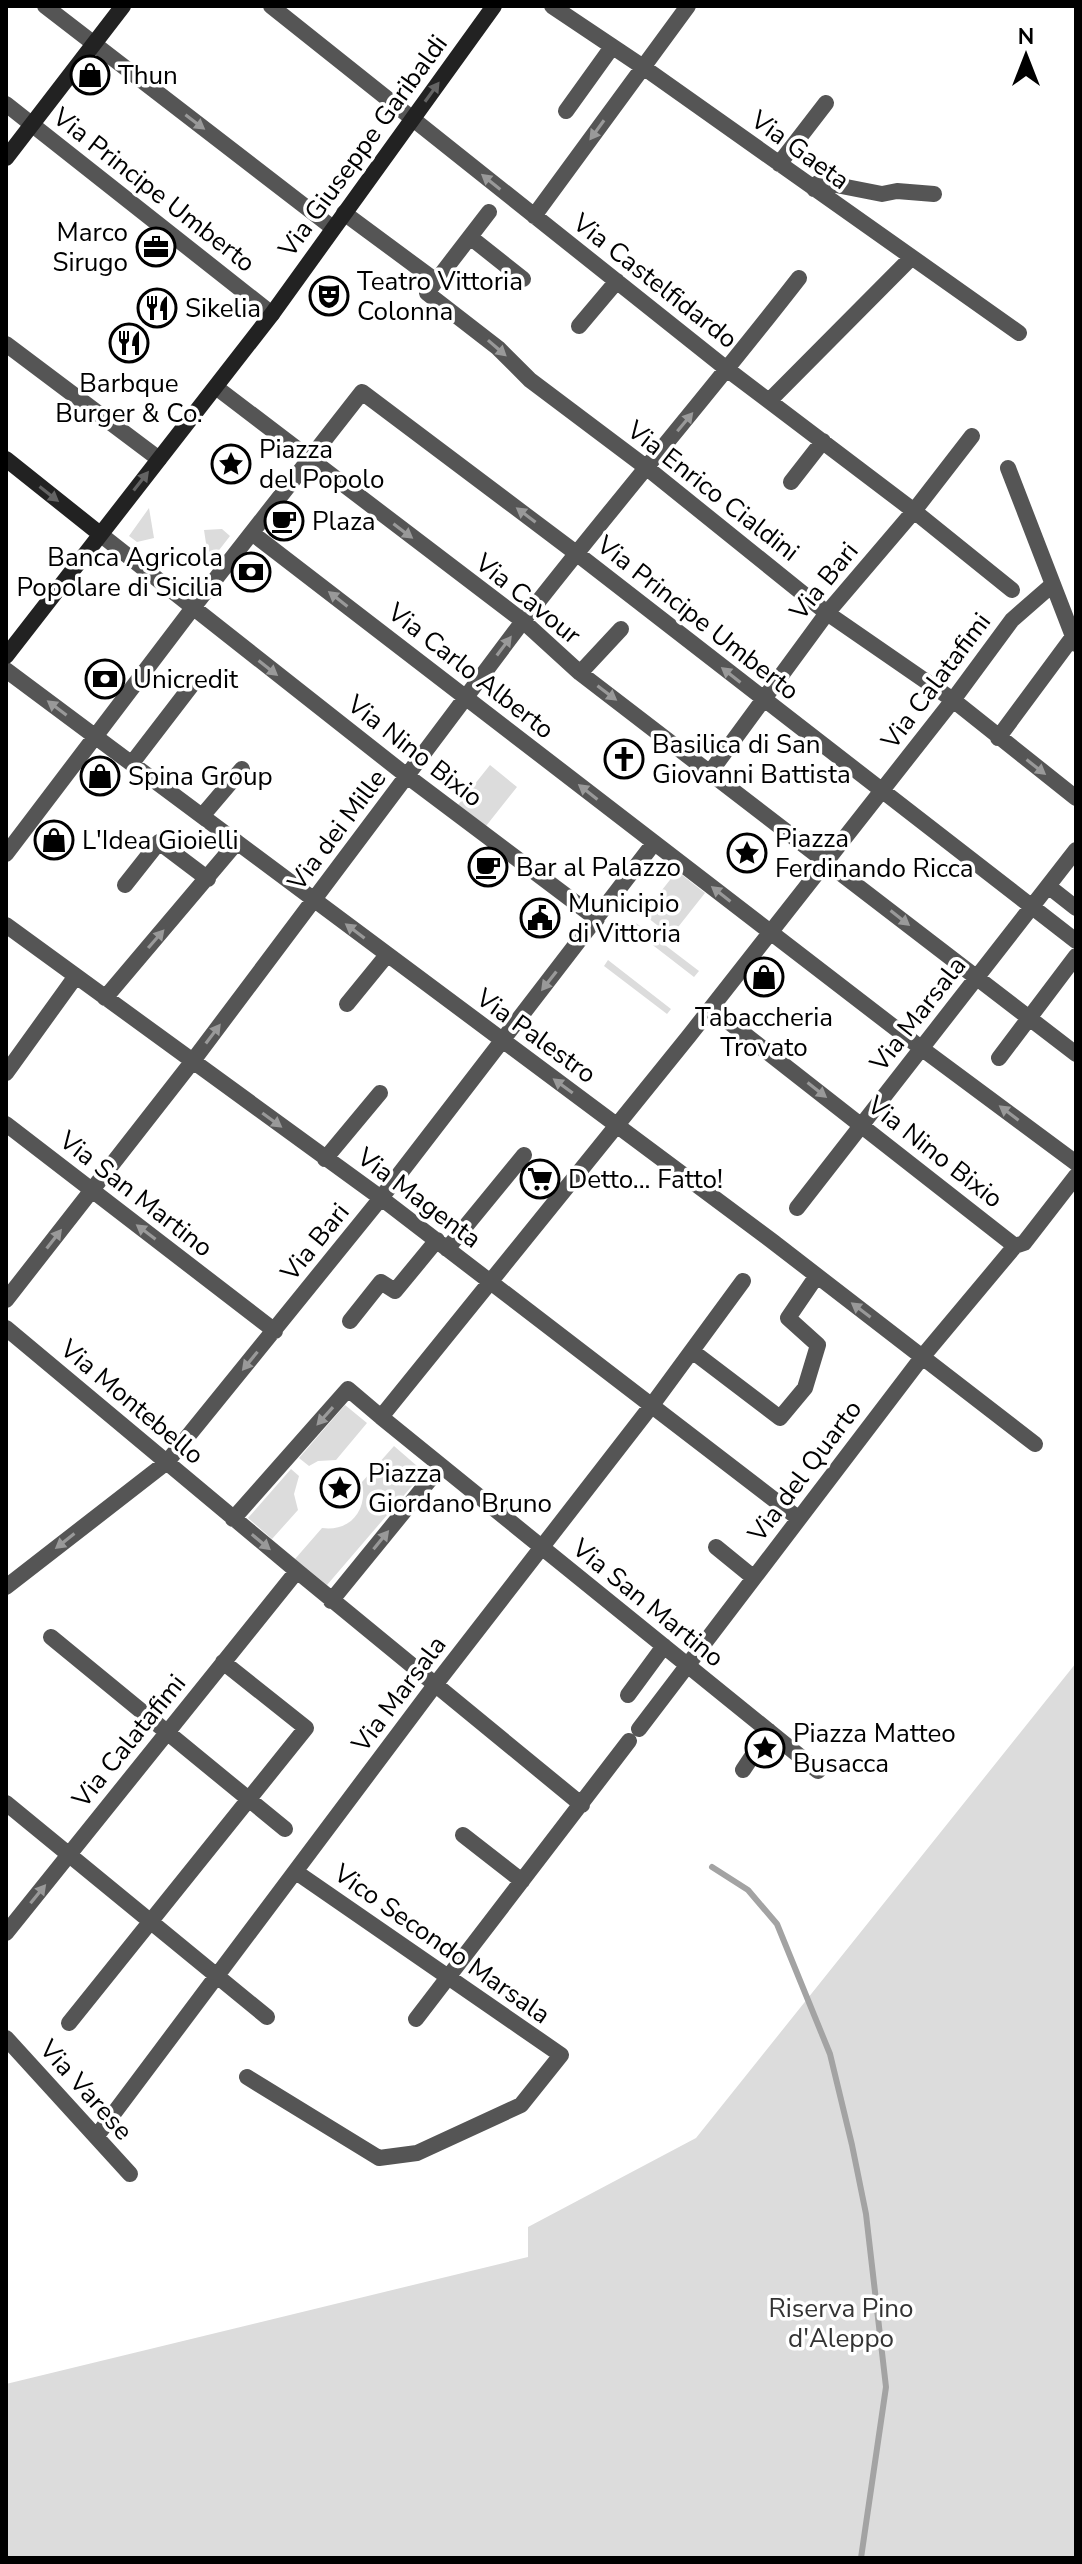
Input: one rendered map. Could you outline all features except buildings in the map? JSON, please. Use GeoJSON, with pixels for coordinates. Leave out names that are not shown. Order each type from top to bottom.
{"type":"FeatureCollection","features":[{"type":"Feature","properties":{"kind":"main road"},"geometry":{"type":"LineString","coordinates":[[6,158],[123,6]]}},
{"type":"Feature","properties":{"kind":"main road","name":"Via Giuseppe Garibaldi"},"geometry":{"type":"LineString","coordinates":[[95,535],[154,456],[217,388],[494,6]]}},
{"type":"Feature","properties":{"kind":"main road"},"geometry":{"type":"LineString","coordinates":[[6,459],[95,535],[6,656]]}},
{"type":"Feature","properties":{"kind":"street"},"geometry":{"type":"LineString","coordinates":[[45,6],[333,228]]}},
{"type":"Feature","properties":{"kind":"street","name":"Via Castelfidardo"},"geometry":{"type":"LineString","coordinates":[[271,6],[728,370],[914,511],[1012,590]]}},
{"type":"Feature","properties":{"kind":"street","name":"Via Gaeta"},"geometry":{"type":"LineString","coordinates":[[552,6],[1019,333]]}},
{"type":"Feature","properties":{"kind":"street"},"geometry":{"type":"LineString","coordinates":[[534,216],[688,6]]}},
{"type":"Feature","properties":{"kind":"street"},"geometry":{"type":"LineString","coordinates":[[566,111],[612,47]]}},
{"type":"Feature","properties":{"kind":"street"},"geometry":{"type":"LineString","coordinates":[[779,164],[826,103]]}},
{"type":"Feature","properties":{"kind":"street","name":"Via Principe Umberto"},"geometry":{"type":"LineString","coordinates":[[6,104],[272,314]]}},
{"type":"Feature","properties":{"kind":"street"},"geometry":{"type":"LineString","coordinates":[[814,189],[818,183],[826,183],[882,194],[897,191],[934,194]]}},
{"type":"Feature","properties":{"kind":"street"},"geometry":{"type":"LineString","coordinates":[[344,213],[436,281],[489,212]]}},
{"type":"Feature","properties":{"kind":"street"},"geometry":{"type":"LineString","coordinates":[[470,237],[523,279]]}},
{"type":"Feature","properties":{"kind":"street"},"geometry":{"type":"LineString","coordinates":[[770,400],[911,258]]}},
{"type":"Feature","properties":{"kind":"street","name":"Via dei Mille"},"geometry":{"type":"LineString","coordinates":[[6,1300],[192,1062],[523,621],[799,278]]}},
{"type":"Feature","properties":{"kind":"street","name":"Via Enrico Cialdini"},"geometry":{"type":"LineString","coordinates":[[436,281],[427,293],[498,348],[530,380],[647,468],[827,613],[953,700],[1076,798]]}},
{"type":"Feature","properties":{"kind":"street"},"geometry":{"type":"LineString","coordinates":[[579,326],[617,281]]}},
{"type":"Feature","properties":{"kind":"street"},"geometry":{"type":"LineString","coordinates":[[6,344],[154,456]]}},
{"type":"Feature","properties":{"kind":"street","name":"Via Cavour"},"geometry":{"type":"LineString","coordinates":[[217,388],[523,621],[580,673],[713,767],[833,860]]}},
{"type":"Feature","properties":{"kind":"street","name":"Via Principe Umberto"},"geometry":{"type":"LineString","coordinates":[[314,464],[362,392],[576,553],[1076,941]]}},
{"type":"Feature","properties":{"kind":"street","name":"Via Bari"},"geometry":{"type":"LineString","coordinates":[[713,767],[827,613],[914,511],[972,436]]}},
{"type":"Feature","properties":{"kind":"street"},"geometry":{"type":"LineString","coordinates":[[791,482],[823,441]]}},
{"type":"Feature","properties":{"kind":"street"},"geometry":{"type":"LineString","coordinates":[[6,854],[189,613],[258,537],[314,464]]}},
{"type":"Feature","properties":{"kind":"street"},"geometry":{"type":"LineString","coordinates":[[998,738],[1074,641],[1008,468]]}},
{"type":"Feature","properties":{"kind":"street","name":"Via Nino Bixio"},"geometry":{"type":"LineString","coordinates":[[95,535],[189,613],[206,620],[597,919]]}},
{"type":"Feature","properties":{"kind":"street","name":"Via Carlo Alberto"},"geometry":{"type":"LineString","coordinates":[[258,537],[772,938]]}},
{"type":"Feature","properties":{"kind":"street","name":"Via Calatafimi"},"geometry":{"type":"LineString","coordinates":[[772,938],[1012,620],[1052,585]]}},
{"type":"Feature","properties":{"kind":"street"},"geometry":{"type":"LineString","coordinates":[[580,673],[621,629]]}},
{"type":"Feature","properties":{"kind":"street","name":"Via Palestro"},"geometry":{"type":"LineString","coordinates":[[6,670],[617,1125],[1035,1444]]}},
{"type":"Feature","properties":{"kind":"street"},"geometry":{"type":"LineString","coordinates":[[132,763],[195,681]]}},
{"type":"Feature","properties":{"kind":"street"},"geometry":{"type":"LineString","coordinates":[[202,816],[242,769]]}},
{"type":"Feature","properties":{"kind":"street"},"geometry":{"type":"LineString","coordinates":[[125,885],[159,842],[208,879]]}},
{"type":"Feature","properties":{"kind":"street"},"geometry":{"type":"LineString","coordinates":[[105,998],[237,842]]}},
{"type":"Feature","properties":{"kind":"street","name":"Via Bari"},"geometry":{"type":"LineString","coordinates":[[6,1587],[167,1462],[381,1198],[597,919],[651,844]]}},
{"type":"Feature","properties":{"kind":"street","name":"Via Marsala"},"geometry":{"type":"LineString","coordinates":[[797,1208],[1076,850]]}},
{"type":"Feature","properties":{"kind":"street"},"geometry":{"type":"LineString","coordinates":[[833,860],[1076,1054]]}},
{"type":"Feature","properties":{"kind":"street"},"geometry":{"type":"LineString","coordinates":[[1048,886],[1076,908]]}},
{"type":"Feature","properties":{"kind":"street","name":"Via Magenta"},"geometry":{"type":"LineString","coordinates":[[6,925],[492,1281],[798,1518]]}},
{"type":"Feature","properties":{"kind":"street"},"geometry":{"type":"LineString","coordinates":[[386,1411],[711,1008],[772,938],[1074,1166]]}},
{"type":"Feature","properties":{"kind":"street"},"geometry":{"type":"LineString","coordinates":[[347,1004],[387,955]]}},
{"type":"Feature","properties":{"kind":"street"},"geometry":{"type":"LineString","coordinates":[[999,1058],[1076,956]]}},
{"type":"Feature","properties":{"kind":"street"},"geometry":{"type":"LineString","coordinates":[[6,1073],[76,976]]}},
{"type":"Feature","properties":{"kind":"street","name":"Via Nino Bixio"},"geometry":{"type":"LineString","coordinates":[[711,1008],[1015,1246]]}},
{"type":"Feature","properties":{"kind":"street"},"geometry":{"type":"LineString","coordinates":[[325,1159],[380,1093]]}},
{"type":"Feature","properties":{"kind":"street","name":"Via San Martino"},"geometry":{"type":"LineString","coordinates":[[6,1124],[275,1331]]}},
{"type":"Feature","properties":{"kind":"street"},"geometry":{"type":"LineString","coordinates":[[350,1321],[381,1282],[395,1291],[442,1245],[524,1155]]}},
{"type":"Feature","properties":{"kind":"street","name":"Via del Quarto"},"geometry":{"type":"LineString","coordinates":[[416,2019],[923,1356],[1015,1246],[1024,1243],[1074,1166]]}},
{"type":"Feature","properties":{"kind":"street"},"geometry":{"type":"LineString","coordinates":[[692,1351],[780,1418],[805,1388],[818,1345],[788,1318],[816,1277]]}},
{"type":"Feature","properties":{"kind":"street","name":"Via Marsala"},"geometry":{"type":"LineString","coordinates":[[96,2137],[743,1281]]}},
{"type":"Feature","properties":{"kind":"street","name":"Via Montebello"},"geometry":{"type":"LineString","coordinates":[[6,1328],[167,1462],[293,1575],[334,1603]]}},
{"type":"Feature","properties":{"kind":"street","name":"Via San Martino"},"geometry":{"type":"LineString","coordinates":[[229,1516],[348,1389],[386,1411],[444,1468],[818,1771]]}},
{"type":"Feature","properties":{"kind":"street"},"geometry":{"type":"LineString","coordinates":[[444,1468],[334,1603],[582,1805]]}},
{"type":"Feature","properties":{"kind":"street"},"geometry":{"type":"LineString","coordinates":[[716,1547],[754,1578]]}},
{"type":"Feature","properties":{"kind":"street","name":"Via Calatafimi"},"geometry":{"type":"LineString","coordinates":[[6,1933],[293,1575]]}},
{"type":"Feature","properties":{"kind":"street"},"geometry":{"type":"LineString","coordinates":[[51,1637],[285,1829]]}},
{"type":"Feature","properties":{"kind":"street"},"geometry":{"type":"LineString","coordinates":[[628,1695],[664,1646]]}},
{"type":"Feature","properties":{"kind":"street"},"geometry":{"type":"LineString","coordinates":[[69,2023],[306,1728],[223,1662]]}},
{"type":"Feature","properties":{"kind":"street"},"geometry":{"type":"LineString","coordinates":[[743,1770],[769,1731]]}},
{"type":"Feature","properties":{"kind":"street"},"geometry":{"type":"LineString","coordinates":[[6,1803],[267,2017]]}},
{"type":"Feature","properties":{"kind":"street"},"geometry":{"type":"LineString","coordinates":[[463,1835],[522,1881]]}},
{"type":"Feature","properties":{"kind":"street","name":"Vico Secondo Marsala"},"geometry":{"type":"LineString","coordinates":[[247,2077],[379,2158],[417,2153],[521,2105],[561,2055],[296,1872]]}},
{"type":"Feature","properties":{"kind":"street","name":"Via Varese"},"geometry":{"type":"LineString","coordinates":[[6,2038],[130,2174]]}},
{"type":"Feature","properties":{"kind":"green space"},"geometry":{"type":"Polygon","coordinates":[[[149,508],[154,538],[137,542],[129,536],[149,508]]]}},
{"type":"Feature","properties":{"kind":"green space"},"geometry":{"type":"Polygon","coordinates":[[[222,529],[230,536],[209,563],[204,530],[222,529]]]}},
{"type":"Feature","properties":{"kind":"green space"},"geometry":{"type":"Polygon","coordinates":[[[490,765],[517,787],[486,826],[458,805],[490,765]]]}},
{"type":"Feature","properties":{"kind":"green space"},"geometry":{"type":"Polygon","coordinates":[[[677,871],[705,893],[671,936],[643,914],[677,871]]]}},
{"type":"Feature","properties":{"kind":"green space"},"geometry":{"type":"Polygon","coordinates":[[[636,923],[699,971],[694,977],[632,929],[636,923]]]}},
{"type":"Feature","properties":{"kind":"green space"},"geometry":{"type":"Polygon","coordinates":[[[608,960],[671,1009],[667,1014],[604,966],[608,960]]]}},
{"type":"Feature","properties":{"kind":"green space"},"geometry":{"type":"Polygon","coordinates":[[[345,1405],[367,1423],[336,1460],[318,1461],[309,1466],[299,1458],[345,1405]]]}},
{"type":"Feature","properties":{"kind":"green space"},"geometry":{"type":"Polygon","coordinates":[[[394,1446],[424,1472],[327,1585],[295,1559],[322,1528],[341,1526],[355,1517],[362,1501],[362,1482],[394,1446]]]}},
{"type":"Feature","properties":{"kind":"green space"},"geometry":{"type":"Polygon","coordinates":[[[291,1469],[299,1476],[294,1494],[298,1510],[272,1539],[248,1518],[291,1469]]]}},
{"type":"Feature","properties":{"kind":"green space","name":"Riserva Pino d'Aleppo"},"geometry":{"type":"Polygon","coordinates":[[[1076,1663],[1076,2558],[6,2558],[6,2384],[528,2257],[528,2227],[696,2138],[1076,1663]]]}},
{"type":"Feature","properties":{"kind":"waterway"},"geometry":{"type":"LineString","coordinates":[[712,1867],[748,1890],[777,1924],[830,2054],[852,2145],[866,2214],[886,2387],[861,2558]]}},
{"type":"Feature","properties":{"kind":"place","name":"Thun"},"geometry":{"type":"Point","coordinates":[90,75]}},
{"type":"Feature","properties":{"kind":"place","name":"Marco Sirugo"},"geometry":{"type":"Point","coordinates":[156,247]}},
{"type":"Feature","properties":{"kind":"place","name":"Teatro Vittoria Colonna"},"geometry":{"type":"Point","coordinates":[329,296]}},
{"type":"Feature","properties":{"kind":"place","name":"Sikelia"},"geometry":{"type":"Point","coordinates":[157,308]}},
{"type":"Feature","properties":{"kind":"place","name":"Barbque Burger & Co."},"geometry":{"type":"Point","coordinates":[129,343]}},
{"type":"Feature","properties":{"kind":"place","name":"Piazza del Popolo"},"geometry":{"type":"Point","coordinates":[231,464]}},
{"type":"Feature","properties":{"kind":"place","name":"Plaza"},"geometry":{"type":"Point","coordinates":[284,521]}},
{"type":"Feature","properties":{"kind":"place","name":"Banca Agricola Popolare di Sicilia"},"geometry":{"type":"Point","coordinates":[251,572]}},
{"type":"Feature","properties":{"kind":"place","name":"Unicredit"},"geometry":{"type":"Point","coordinates":[105,679]}},
{"type":"Feature","properties":{"kind":"place","name":"Basilica di San Giovanni Battista"},"geometry":{"type":"Point","coordinates":[624,759]}},
{"type":"Feature","properties":{"kind":"place","name":"Spina Group"},"geometry":{"type":"Point","coordinates":[100,776]}},
{"type":"Feature","properties":{"kind":"place","name":"L'Idea Gioielli"},"geometry":{"type":"Point","coordinates":[54,840]}},
{"type":"Feature","properties":{"kind":"place","name":"Piazza Ferdinando Ricca"},"geometry":{"type":"Point","coordinates":[747,853]}},
{"type":"Feature","properties":{"kind":"place","name":"Bar al Palazzo"},"geometry":{"type":"Point","coordinates":[488,867]}},
{"type":"Feature","properties":{"kind":"place","name":"Municipio di Vittoria"},"geometry":{"type":"Point","coordinates":[540,918]}},
{"type":"Feature","properties":{"kind":"place","name":"Tabaccheria Trovato"},"geometry":{"type":"Point","coordinates":[764,977]}},
{"type":"Feature","properties":{"kind":"place","name":"Detto... Fatto!"},"geometry":{"type":"Point","coordinates":[540,1179]}},
{"type":"Feature","properties":{"kind":"place","name":"Piazza Giordano Bruno"},"geometry":{"type":"Point","coordinates":[340,1488]}},
{"type":"Feature","properties":{"kind":"place","name":"Piazza Matteo Busacca"},"geometry":{"type":"Point","coordinates":[765,1748]}}]}
